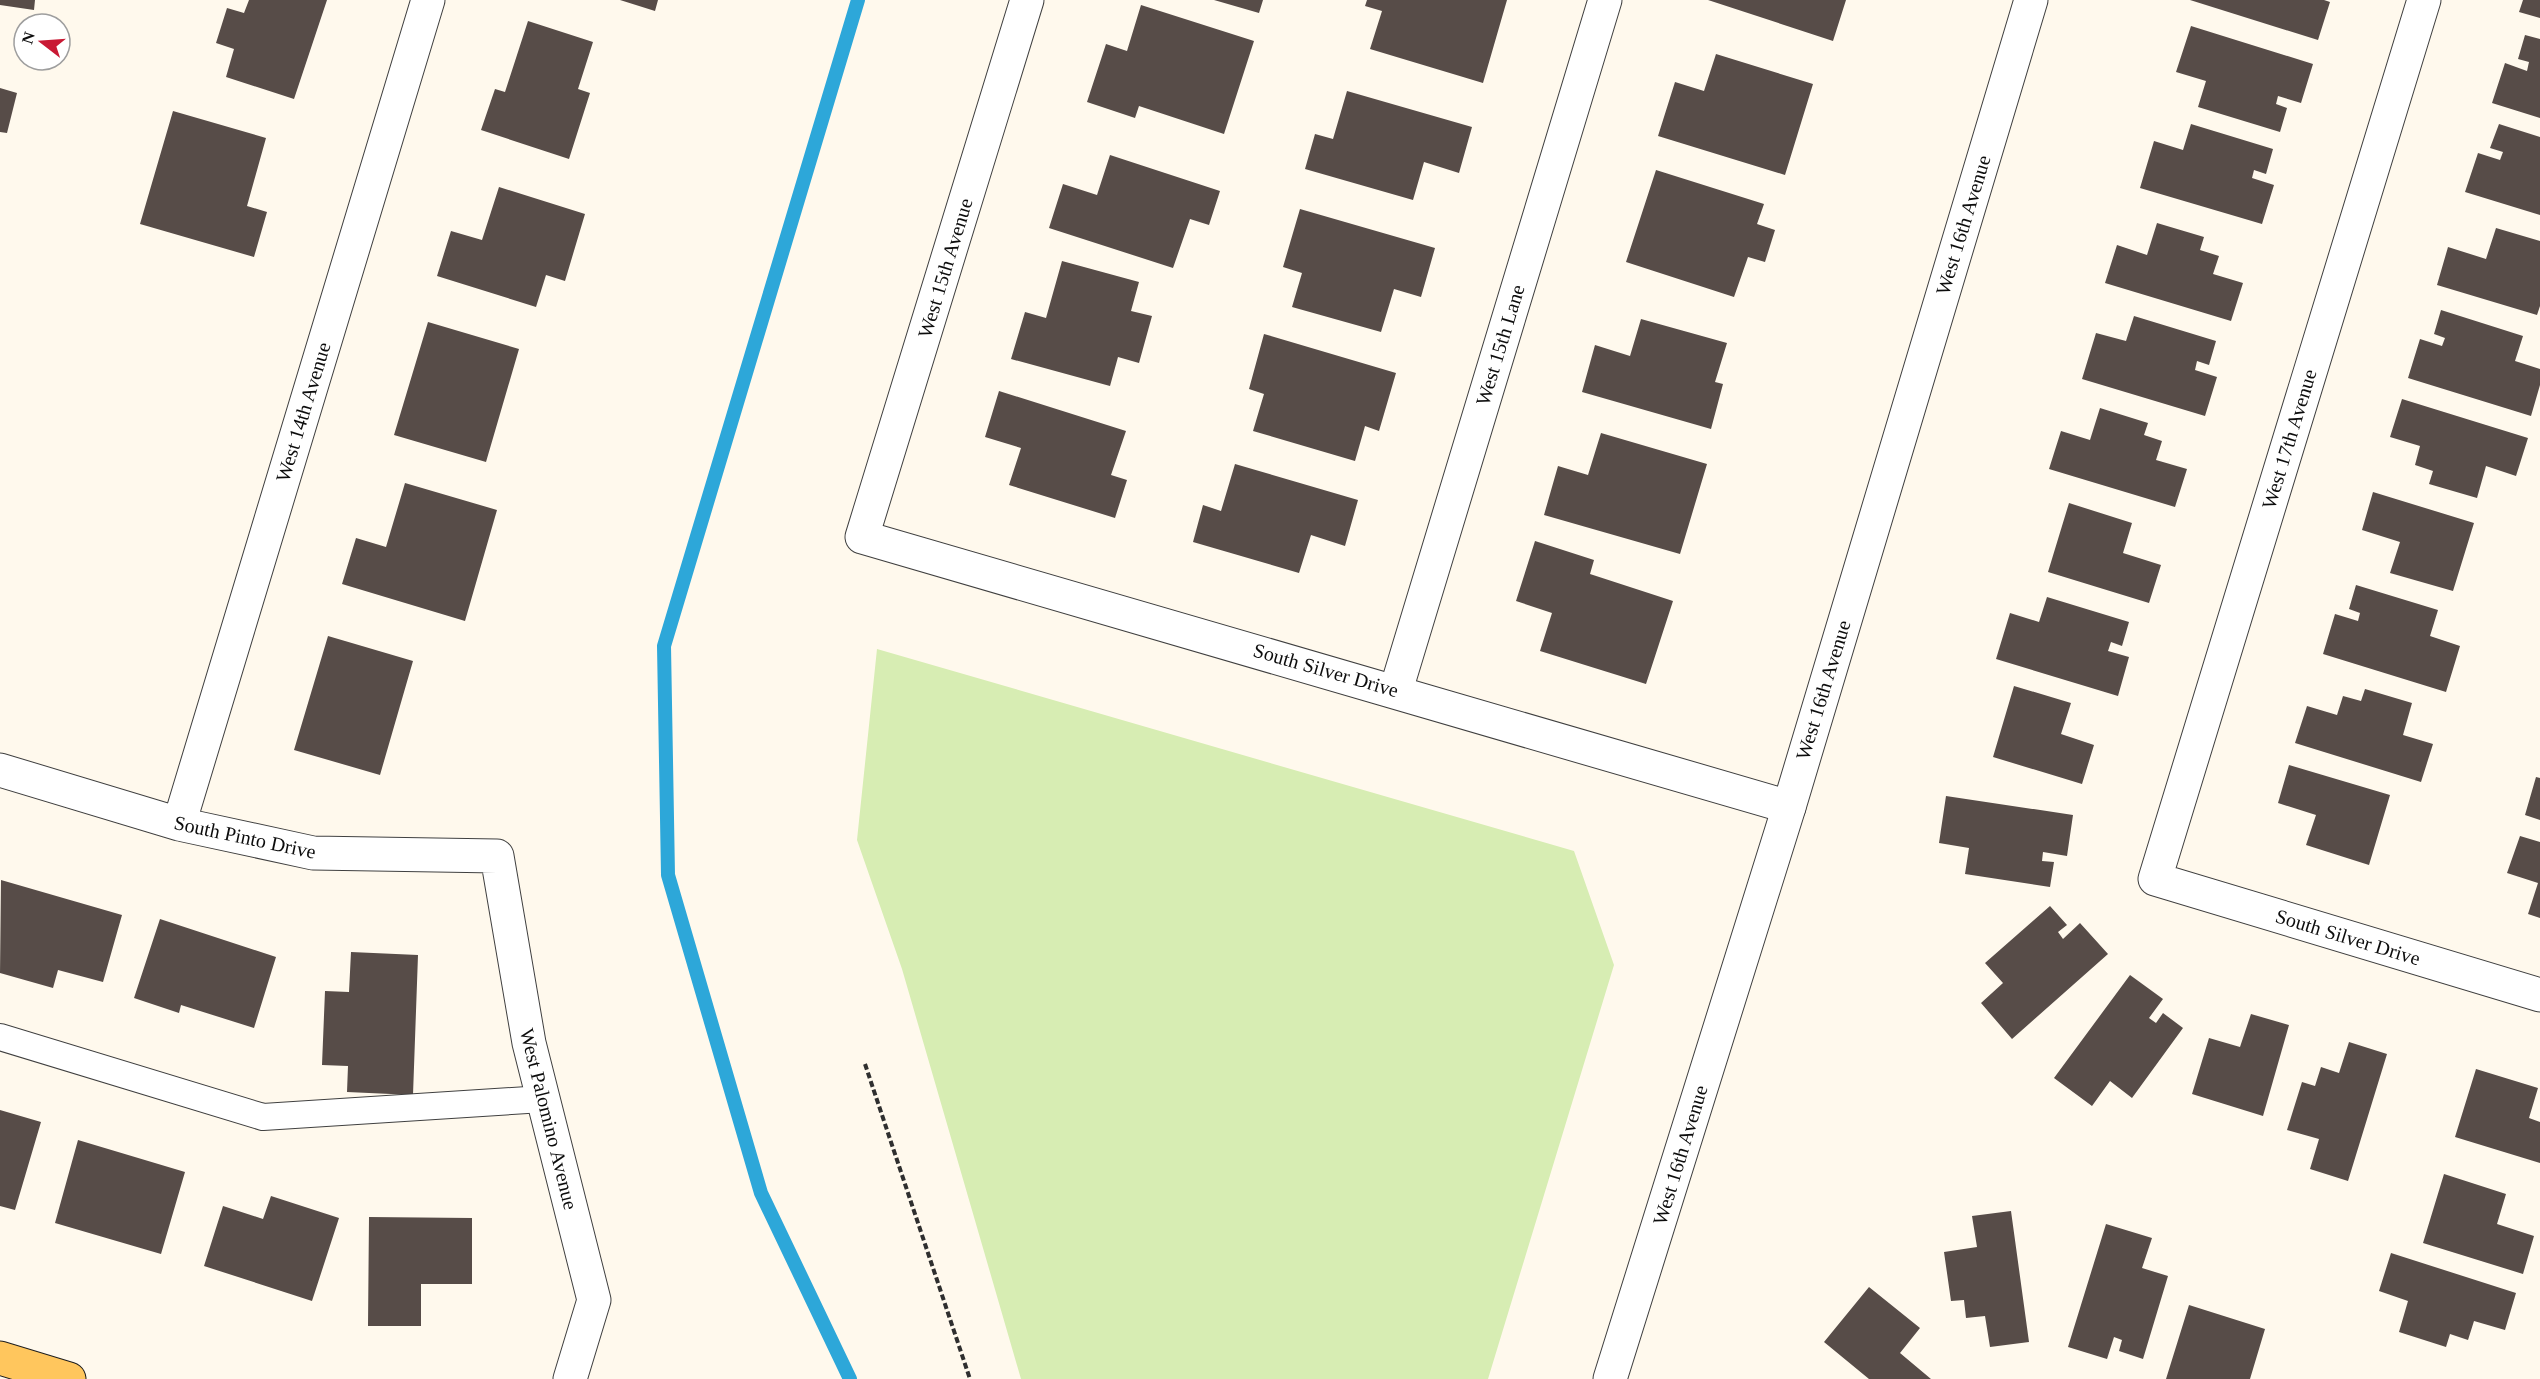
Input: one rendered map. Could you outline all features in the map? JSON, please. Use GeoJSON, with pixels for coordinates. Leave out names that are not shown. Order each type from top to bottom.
{"type":"FeatureCollection","features":[{"type":"Feature","properties":{"kind":"main road"},"geometry":{"type":"LineString","coordinates":[[0,1358],[69,1379]]}},
{"type":"Feature","properties":{"kind":"street","name":"West 14th Avenue"},"geometry":{"type":"LineString","coordinates":[[179,824],[428,0]]}},
{"type":"Feature","properties":{"kind":"street","name":"West 15th Avenue"},"geometry":{"type":"LineString","coordinates":[[862,537],[1027,0]]}},
{"type":"Feature","properties":{"kind":"street","name":"West 15th Lane"},"geometry":{"type":"LineString","coordinates":[[1396,690],[1605,0]]}},
{"type":"Feature","properties":{"kind":"street","name":"West 16th Avenue"},"geometry":{"type":"LineString","coordinates":[[1611,1379],[1788,807],[2031,0]]}},
{"type":"Feature","properties":{"kind":"street","name":"West 17th Avenue"},"geometry":{"type":"LineString","coordinates":[[2155,879],[2424,0]]}},
{"type":"Feature","properties":{"kind":"street","name":"South Silver Drive"},"geometry":{"type":"LineString","coordinates":[[862,537],[1396,690],[1788,807]]}},
{"type":"Feature","properties":{"kind":"street","name":"South Pinto Drive"},"geometry":{"type":"LineString","coordinates":[[0,770],[179,824],[313,853],[497,856]]}},
{"type":"Feature","properties":{"kind":"street","name":"West Palomino Avenue"},"geometry":{"type":"LineString","coordinates":[[497,856],[529,1043],[594,1300],[570,1379]]}},
{"type":"Feature","properties":{"kind":"street","name":"South Silver Drive"},"geometry":{"type":"LineString","coordinates":[[2155,879],[2540,995]]}},
{"type":"Feature","properties":{"kind":"lane"},"geometry":{"type":"LineString","coordinates":[[0,1037],[262,1117],[543,1099]]}},
{"type":"Feature","properties":{"kind":"path"},"geometry":{"type":"LineString","coordinates":[[865,1064],[970,1379]]}},
{"type":"Feature","properties":{"kind":"green space"},"geometry":{"type":"Polygon","coordinates":[[[877,649],[1574,851],[1614,965],[1488,1379],[1021,1379],[902,969],[857,840],[877,649]]]}},
{"type":"Feature","properties":{"kind":"building"},"geometry":{"type":"Polygon","coordinates":[[[0,0],[35,0],[34,10],[0,5],[0,0]]]}},
{"type":"Feature","properties":{"kind":"building"},"geometry":{"type":"Polygon","coordinates":[[[249,0],[327,0],[294,99],[226,77],[234,49],[216,43],[227,8],[244,13],[249,0]]]}},
{"type":"Feature","properties":{"kind":"building"},"geometry":{"type":"Polygon","coordinates":[[[620,0],[658,0],[655,11],[620,0]]]}},
{"type":"Feature","properties":{"kind":"building"},"geometry":{"type":"Polygon","coordinates":[[[1214,0],[1263,0],[1259,13],[1214,0]]]}},
{"type":"Feature","properties":{"kind":"building"},"geometry":{"type":"Polygon","coordinates":[[[1367,0],[1507,0],[1483,83],[1370,49],[1382,11],[1365,6],[1367,0]]]}},
{"type":"Feature","properties":{"kind":"building"},"geometry":{"type":"Polygon","coordinates":[[[1708,0],[1846,0],[1833,41],[1708,0]]]}},
{"type":"Feature","properties":{"kind":"building"},"geometry":{"type":"Polygon","coordinates":[[[2190,0],[2324,0],[2330,2],[2318,40],[2190,0]]]}},
{"type":"Feature","properties":{"kind":"building"},"geometry":{"type":"Polygon","coordinates":[[[2523,0],[2540,0],[2540,18],[2519,12],[2523,0]]]}},
{"type":"Feature","properties":{"kind":"building"},"geometry":{"type":"Polygon","coordinates":[[[1141,5],[1254,41],[1224,134],[1139,106],[1135,118],[1087,102],[1106,44],[1127,51],[1141,5]]]}},
{"type":"Feature","properties":{"kind":"building"},"geometry":{"type":"Polygon","coordinates":[[[528,21],[593,42],[578,89],[590,93],[569,159],[481,130],[495,89],[505,92],[528,21]]]}},
{"type":"Feature","properties":{"kind":"building"},"geometry":{"type":"Polygon","coordinates":[[[2191,26],[2313,64],[2301,103],[2278,96],[2276,104],[2287,108],[2280,132],[2198,107],[2206,81],[2176,72],[2191,26]]]}},
{"type":"Feature","properties":{"kind":"building"},"geometry":{"type":"Polygon","coordinates":[[[2525,35],[2540,39],[2540,118],[2492,103],[2505,63],[2527,71],[2529,62],[2518,59],[2525,35]]]}},
{"type":"Feature","properties":{"kind":"building"},"geometry":{"type":"Polygon","coordinates":[[[1716,54],[1813,84],[1785,175],[1658,136],[1675,82],[1704,91],[1716,54]]]}},
{"type":"Feature","properties":{"kind":"building"},"geometry":{"type":"Polygon","coordinates":[[[0,88],[17,93],[7,133],[0,132],[0,88]]]}},
{"type":"Feature","properties":{"kind":"building"},"geometry":{"type":"Polygon","coordinates":[[[1347,91],[1472,127],[1459,173],[1424,162],[1413,200],[1305,169],[1315,134],[1333,139],[1347,91]]]}},
{"type":"Feature","properties":{"kind":"building"},"geometry":{"type":"Polygon","coordinates":[[[173,111],[266,138],[247,206],[267,212],[254,257],[140,224],[173,111]]]}},
{"type":"Feature","properties":{"kind":"building"},"geometry":{"type":"Polygon","coordinates":[[[2191,124],[2273,149],[2266,174],[2254,170],[2252,178],[2274,185],[2262,224],[2140,188],[2154,141],[2183,150],[2191,124]]]}},
{"type":"Feature","properties":{"kind":"building"},"geometry":{"type":"Polygon","coordinates":[[[2499,124],[2540,137],[2540,215],[2465,192],[2478,153],[2500,160],[2503,152],[2490,148],[2499,124]]]}},
{"type":"Feature","properties":{"kind":"building"},"geometry":{"type":"Polygon","coordinates":[[[1110,155],[1220,191],[1209,225],[1190,219],[1173,268],[1049,228],[1063,184],[1097,195],[1110,155]]]}},
{"type":"Feature","properties":{"kind":"building"},"geometry":{"type":"Polygon","coordinates":[[[1656,170],[1764,204],[1757,224],[1775,230],[1765,262],[1748,257],[1734,297],[1626,262],[1656,170]]]}},
{"type":"Feature","properties":{"kind":"building"},"geometry":{"type":"Polygon","coordinates":[[[499,187],[585,214],[565,281],[546,275],[536,307],[437,276],[451,231],[482,240],[499,187]]]}},
{"type":"Feature","properties":{"kind":"building"},"geometry":{"type":"Polygon","coordinates":[[[1300,209],[1435,248],[1421,297],[1394,289],[1381,332],[1292,307],[1302,273],[1283,267],[1300,209]]]}},
{"type":"Feature","properties":{"kind":"building"},"geometry":{"type":"Polygon","coordinates":[[[2157,223],[2204,237],[2200,250],[2219,256],[2213,274],[2243,283],[2231,321],[2105,283],[2117,245],[2147,255],[2157,223]]]}},
{"type":"Feature","properties":{"kind":"building"},"geometry":{"type":"Polygon","coordinates":[[[2496,228],[2540,241],[2540,306],[2537,315],[2437,285],[2448,247],[2486,259],[2496,228]]]}},
{"type":"Feature","properties":{"kind":"building"},"geometry":{"type":"Polygon","coordinates":[[[1062,261],[1139,282],[1131,311],[1152,316],[1139,363],[1118,357],[1110,386],[1011,359],[1025,312],[1046,318],[1062,261]]]}},
{"type":"Feature","properties":{"kind":"building"},"geometry":{"type":"Polygon","coordinates":[[[2441,310],[2523,336],[2515,361],[2540,369],[2540,385],[2531,416],[2408,378],[2420,339],[2442,346],[2445,338],[2434,334],[2441,310]]]}},
{"type":"Feature","properties":{"kind":"building"},"geometry":{"type":"Polygon","coordinates":[[[2134,316],[2216,341],[2209,365],[2197,361],[2195,370],[2217,377],[2205,416],[2082,379],[2096,333],[2126,341],[2134,316]]]}},
{"type":"Feature","properties":{"kind":"building"},"geometry":{"type":"Polygon","coordinates":[[[1641,319],[1727,343],[1715,382],[1723,384],[1711,429],[1582,392],[1595,345],[1630,356],[1641,319]]]}},
{"type":"Feature","properties":{"kind":"building"},"geometry":{"type":"Polygon","coordinates":[[[428,322],[519,349],[486,462],[394,435],[428,322]]]}},
{"type":"Feature","properties":{"kind":"building"},"geometry":{"type":"Polygon","coordinates":[[[1264,334],[1396,373],[1379,431],[1365,426],[1355,461],[1253,431],[1264,394],[1249,389],[1264,334]]]}},
{"type":"Feature","properties":{"kind":"building"},"geometry":{"type":"Polygon","coordinates":[[[999,391],[1126,431],[1111,475],[1127,480],[1115,518],[1009,485],[1021,448],[985,437],[999,391]]]}},
{"type":"Feature","properties":{"kind":"building"},"geometry":{"type":"Polygon","coordinates":[[[2402,399],[2528,438],[2516,476],[2486,466],[2477,498],[2429,484],[2433,471],[2415,465],[2420,446],[2390,437],[2402,399]]]}},
{"type":"Feature","properties":{"kind":"building"},"geometry":{"type":"Polygon","coordinates":[[[2100,408],[2148,423],[2144,435],[2162,441],[2156,460],[2187,469],[2175,507],[2049,469],[2061,431],[2090,440],[2100,408]]]}},
{"type":"Feature","properties":{"kind":"building"},"geometry":{"type":"Polygon","coordinates":[[[1601,433],[1707,464],[1680,554],[1544,515],[1558,466],[1588,475],[1601,433]]]}},
{"type":"Feature","properties":{"kind":"building"},"geometry":{"type":"Polygon","coordinates":[[[1235,464],[1358,500],[1345,546],[1311,535],[1299,573],[1193,542],[1203,505],[1221,511],[1235,464]]]}},
{"type":"Feature","properties":{"kind":"building"},"geometry":{"type":"Polygon","coordinates":[[[405,483],[497,510],[465,621],[342,584],[356,538],[386,547],[405,483]]]}},
{"type":"Feature","properties":{"kind":"building"},"geometry":{"type":"Polygon","coordinates":[[[2373,492],[2474,523],[2453,591],[2390,573],[2400,542],[2362,530],[2373,492]]]}},
{"type":"Feature","properties":{"kind":"building"},"geometry":{"type":"Polygon","coordinates":[[[2069,503],[2132,523],[2123,553],[2161,565],[2149,603],[2048,572],[2069,503]]]}},
{"type":"Feature","properties":{"kind":"building"},"geometry":{"type":"Polygon","coordinates":[[[1535,541],[1594,560],[1590,574],[1673,601],[1646,684],[1540,651],[1552,613],[1516,601],[1535,541]]]}},
{"type":"Feature","properties":{"kind":"building"},"geometry":{"type":"Polygon","coordinates":[[[2356,585],[2438,610],[2430,636],[2460,646],[2446,692],[2323,654],[2335,614],[2358,621],[2360,613],[2349,609],[2356,585]]]}},
{"type":"Feature","properties":{"kind":"building"},"geometry":{"type":"Polygon","coordinates":[[[2047,597],[2129,622],[2122,646],[2111,642],[2108,651],[2129,657],[2118,696],[1996,659],[2010,613],[2039,622],[2047,597]]]}},
{"type":"Feature","properties":{"kind":"building"},"geometry":{"type":"Polygon","coordinates":[[[328,636],[413,661],[380,775],[294,750],[328,636]]]}},
{"type":"Feature","properties":{"kind":"building"},"geometry":{"type":"Polygon","coordinates":[[[2014,686],[2071,703],[2061,734],[2094,745],[2082,784],[1993,757],[2014,686]]]}},
{"type":"Feature","properties":{"kind":"building"},"geometry":{"type":"Polygon","coordinates":[[[2365,689],[2412,703],[2403,735],[2433,744],[2421,782],[2295,743],[2307,706],[2337,715],[2343,696],[2361,701],[2365,689]]]}},
{"type":"Feature","properties":{"kind":"building"},"geometry":{"type":"Polygon","coordinates":[[[2289,765],[2390,795],[2369,865],[2306,845],[2316,815],[2278,803],[2289,765]]]}},
{"type":"Feature","properties":{"kind":"building"},"geometry":{"type":"Polygon","coordinates":[[[2536,777],[2540,778],[2540,820],[2525,815],[2536,777]]]}},
{"type":"Feature","properties":{"kind":"building"},"geometry":{"type":"Polygon","coordinates":[[[1946,796],[2073,815],[2067,856],[2043,852],[2042,861],[2054,862],[2050,887],[1965,874],[1969,848],[1939,843],[1946,796]]]}},
{"type":"Feature","properties":{"kind":"building"},"geometry":{"type":"Polygon","coordinates":[[[2520,836],[2540,842],[2540,918],[2528,914],[2538,883],[2507,873],[2520,836]]]}},
{"type":"Feature","properties":{"kind":"building"},"geometry":{"type":"Polygon","coordinates":[[[1,880],[122,915],[103,982],[58,970],[53,988],[0,973],[1,880]]]}},
{"type":"Feature","properties":{"kind":"building"},"geometry":{"type":"Polygon","coordinates":[[[2050,906],[2067,925],[2058,932],[2063,939],[2080,923],[2108,954],[2012,1039],[1981,1003],[2003,983],[1985,963],[2050,906]]]}},
{"type":"Feature","properties":{"kind":"building"},"geometry":{"type":"Polygon","coordinates":[[[160,919],[276,957],[254,1028],[181,1005],[179,1013],[134,998],[160,919]]]}},
{"type":"Feature","properties":{"kind":"building"},"geometry":{"type":"Polygon","coordinates":[[[351,952],[418,955],[413,1095],[347,1092],[348,1066],[322,1065],[325,991],[349,992],[351,952]]]}},
{"type":"Feature","properties":{"kind":"building"},"geometry":{"type":"Polygon","coordinates":[[[2130,975],[2163,999],[2149,1018],[2156,1023],[2163,1013],[2183,1028],[2132,1098],[2110,1081],[2092,1106],[2054,1078],[2130,975]]]}},
{"type":"Feature","properties":{"kind":"building"},"geometry":{"type":"Polygon","coordinates":[[[2251,1014],[2289,1025],[2263,1116],[2192,1094],[2209,1038],[2240,1047],[2251,1014]]]}},
{"type":"Feature","properties":{"kind":"building"},"geometry":{"type":"Polygon","coordinates":[[[2349,1042],[2387,1054],[2348,1181],[2310,1169],[2319,1139],[2287,1130],[2302,1082],[2315,1086],[2321,1067],[2339,1073],[2349,1042]]]}},
{"type":"Feature","properties":{"kind":"building"},"geometry":{"type":"Polygon","coordinates":[[[2476,1069],[2538,1088],[2529,1118],[2540,1122],[2540,1163],[2455,1137],[2476,1069]]]}},
{"type":"Feature","properties":{"kind":"building"},"geometry":{"type":"Polygon","coordinates":[[[0,1110],[41,1122],[15,1210],[0,1206],[0,1110]]]}},
{"type":"Feature","properties":{"kind":"building"},"geometry":{"type":"Polygon","coordinates":[[[78,1140],[185,1172],[161,1254],[55,1223],[78,1140]]]}},
{"type":"Feature","properties":{"kind":"building"},"geometry":{"type":"Polygon","coordinates":[[[2444,1174],[2506,1194],[2497,1224],[2534,1236],[2523,1274],[2423,1243],[2444,1174]]]}},
{"type":"Feature","properties":{"kind":"building"},"geometry":{"type":"Polygon","coordinates":[[[271,1196],[339,1218],[312,1301],[204,1266],[223,1206],[263,1219],[271,1196]]]}},
{"type":"Feature","properties":{"kind":"building"},"geometry":{"type":"Polygon","coordinates":[[[2011,1211],[2029,1342],[1990,1347],[1985,1316],[1966,1318],[1964,1300],[1951,1301],[1944,1252],[1977,1247],[1972,1216],[2011,1211]]]}},
{"type":"Feature","properties":{"kind":"building"},"geometry":{"type":"Polygon","coordinates":[[[369,1217],[472,1218],[472,1284],[421,1284],[421,1326],[368,1326],[369,1217]]]}},
{"type":"Feature","properties":{"kind":"building"},"geometry":{"type":"Polygon","coordinates":[[[2106,1224],[2152,1238],[2142,1268],[2168,1276],[2143,1359],[2119,1351],[2122,1340],[2114,1337],[2107,1359],[2068,1347],[2106,1224]]]}},
{"type":"Feature","properties":{"kind":"building"},"geometry":{"type":"Polygon","coordinates":[[[2391,1253],[2516,1293],[2505,1330],[2474,1321],[2468,1340],[2450,1334],[2446,1347],[2399,1332],[2408,1301],[2379,1291],[2391,1253]]]}},
{"type":"Feature","properties":{"kind":"building"},"geometry":{"type":"Polygon","coordinates":[[[1869,1287],[1920,1328],[1900,1353],[1931,1379],[1869,1379],[1824,1342],[1869,1287]]]}},
{"type":"Feature","properties":{"kind":"building"},"geometry":{"type":"Polygon","coordinates":[[[2189,1305],[2265,1329],[2250,1379],[2166,1379],[2189,1305]]]}},
{"type":"Feature","properties":{"kind":"waterway"},"geometry":{"type":"LineString","coordinates":[[850,1379],[761,1193],[668,875],[664,646],[858,0]]}}]}
